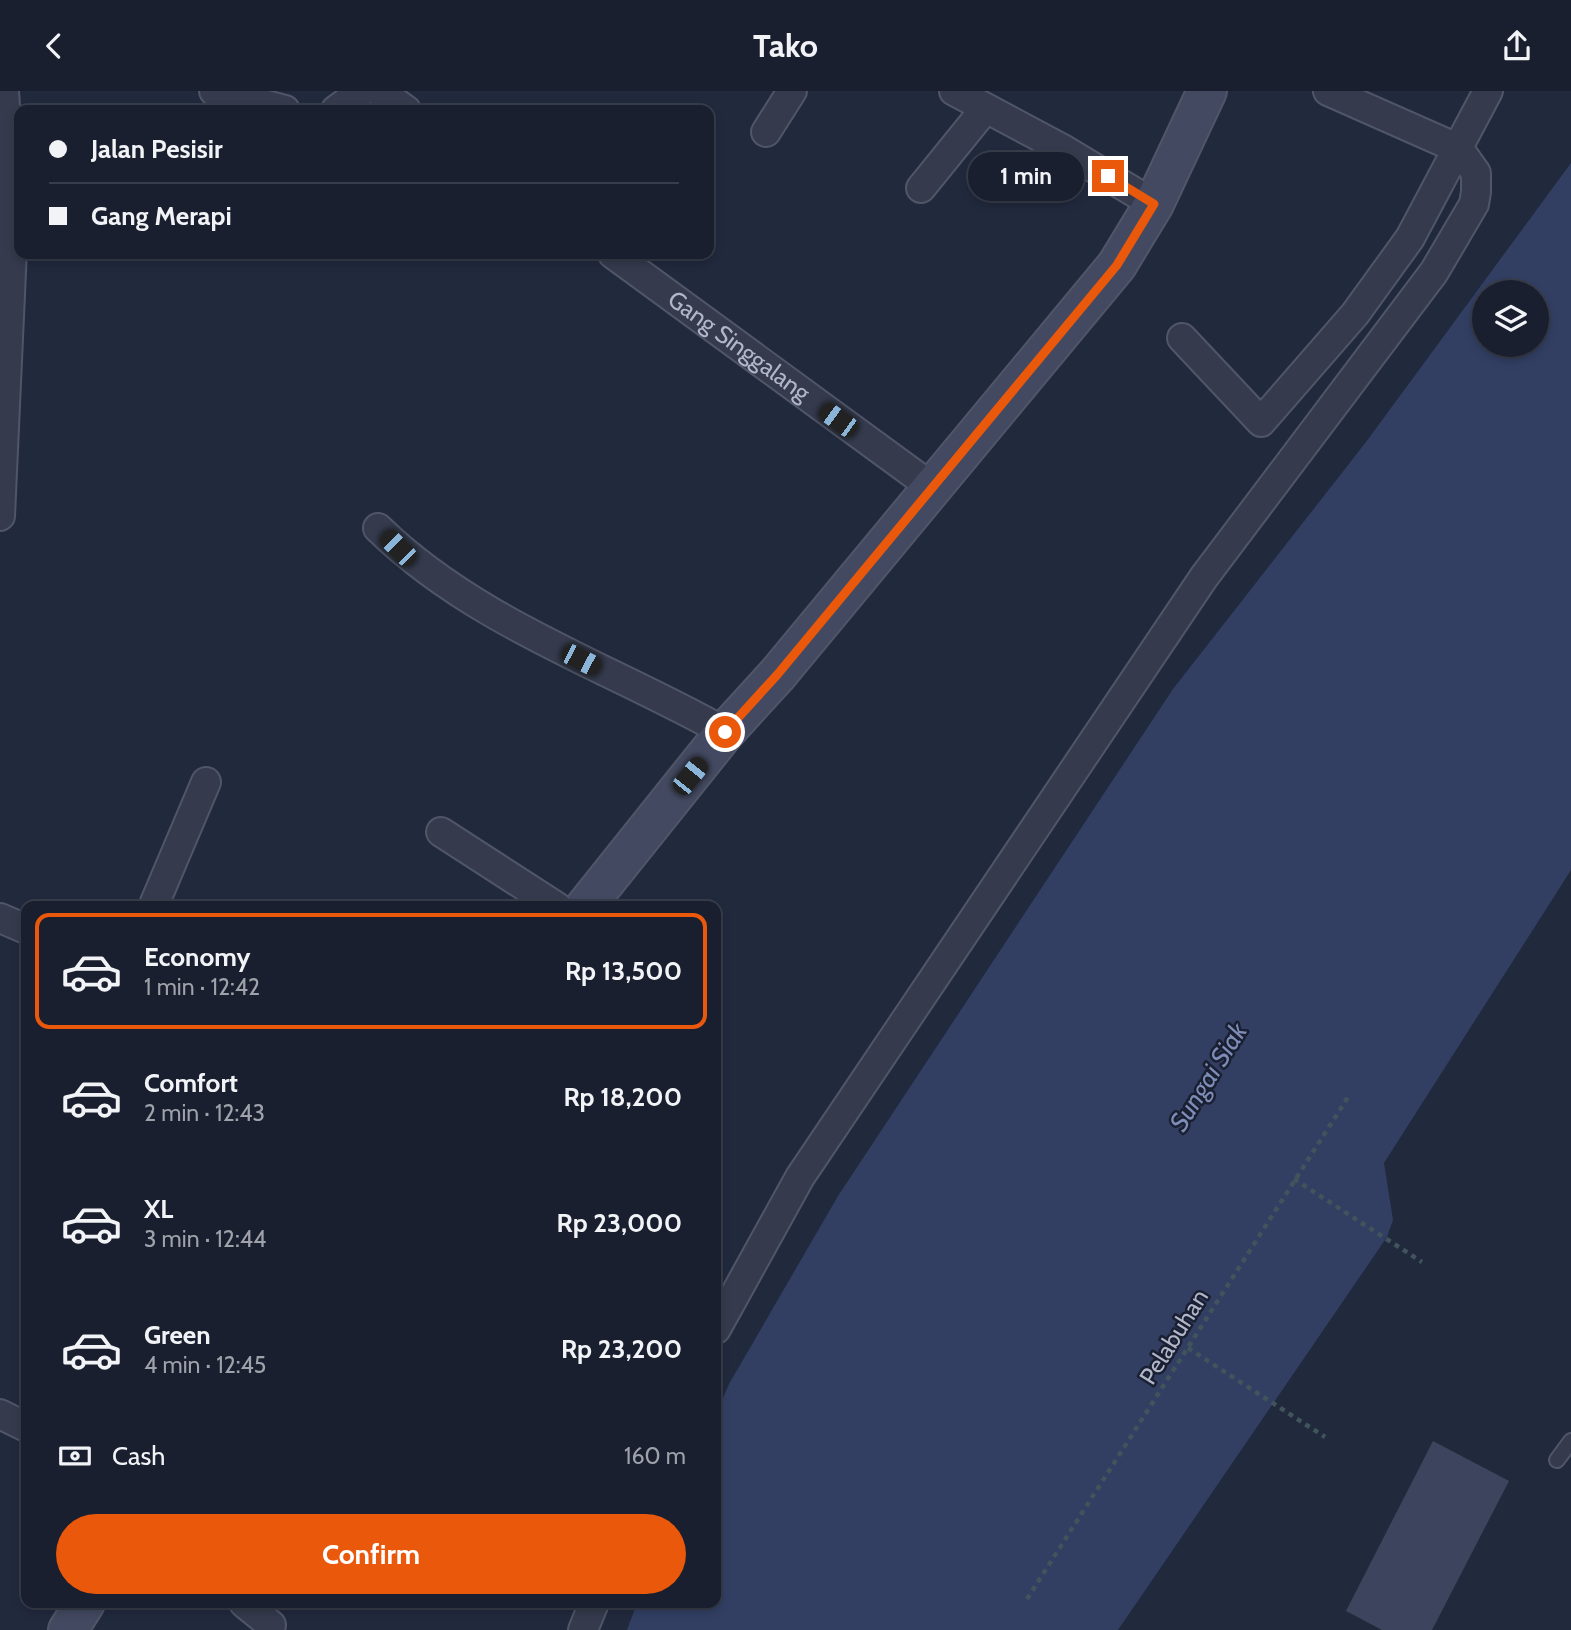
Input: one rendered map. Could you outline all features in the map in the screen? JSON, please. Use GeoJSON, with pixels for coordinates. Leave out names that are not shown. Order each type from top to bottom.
{"type":"FeatureCollection","features":[{"type":"Feature","properties":{"kind":"street"},"geometry":{"type":"LineString","coordinates":[[0,516],[13,227],[4,91]]}},
{"type":"Feature","properties":{"kind":"street"},"geometry":{"type":"LineString","coordinates":[[214,91],[266,105]]}},
{"type":"Feature","properties":{"kind":"street"},"geometry":{"type":"LineString","coordinates":[[343,105],[362,91]]}},
{"type":"Feature","properties":{"kind":"street"},"geometry":{"type":"LineString","coordinates":[[379,91],[399,105]]}},
{"type":"Feature","properties":{"kind":"street"},"geometry":{"type":"LineString","coordinates":[[766,132],[792,91]]}},
{"type":"Feature","properties":{"kind":"street"},"geometry":{"type":"LineString","coordinates":[[954,91],[1061,148],[1154,204]]}},
{"type":"Feature","properties":{"kind":"street"},"geometry":{"type":"LineString","coordinates":[[590,901],[725,732],[777,675],[1089,303],[1117,265],[1154,204],[1207,91]]}},
{"type":"Feature","properties":{"kind":"street"},"geometry":{"type":"LineString","coordinates":[[721,1320],[800,1177],[1196,589],[1434,272],[1474,204],[1476,173],[1459,149],[1328,91]]}},
{"type":"Feature","properties":{"kind":"street"},"geometry":{"type":"LineString","coordinates":[[1182,338],[1261,422],[1354,314],[1410,238],[1488,91]]}},
{"type":"Feature","properties":{"kind":"street"},"geometry":{"type":"LineString","coordinates":[[920,188],[985,109]]}},
{"type":"Feature","properties":{"kind":"street","name":"Gang Singgalang"},"geometry":{"type":"LineString","coordinates":[[620,259],[933,488]]}},
{"type":"Feature","properties":{"kind":"street"},"geometry":{"type":"LineString","coordinates":[[378,527],[420,565],[547,643],[725,732]]}},
{"type":"Feature","properties":{"kind":"street"},"geometry":{"type":"LineString","coordinates":[[156,901],[206,782]]}},
{"type":"Feature","properties":{"kind":"street"},"geometry":{"type":"LineString","coordinates":[[441,832],[548,901]]}},
{"type":"Feature","properties":{"kind":"street"},"geometry":{"type":"LineString","coordinates":[[0,918],[21,927]]}},
{"type":"Feature","properties":{"kind":"street"},"geometry":{"type":"LineString","coordinates":[[0,1414],[21,1424]]}},
{"type":"Feature","properties":{"kind":"street"},"geometry":{"type":"LineString","coordinates":[[68,1630],[82,1608]]}},
{"type":"Feature","properties":{"kind":"street"},"geometry":{"type":"LineString","coordinates":[[250,1608],[271,1625]]}},
{"type":"Feature","properties":{"kind":"street"},"geometry":{"type":"LineString","coordinates":[[583,1630],[592,1608]]}},
{"type":"Feature","properties":{"kind":"lane"},"geometry":{"type":"LineString","coordinates":[[1557,1460],[1571,1441]]}},
{"type":"Feature","properties":{"kind":"path","name":"Pelabuhan"},"geometry":{"type":"LineString","coordinates":[[1027,1599],[1350,1094]]}},
{"type":"Feature","properties":{"kind":"path"},"geometry":{"type":"LineString","coordinates":[[1294,1179],[1422,1262]]}},
{"type":"Feature","properties":{"kind":"path"},"geometry":{"type":"LineString","coordinates":[[1188,1348],[1325,1437]]}},
{"type":"Feature","properties":{"kind":"water","name":"Sungai Siak"},"geometry":{"type":"Polygon","coordinates":[[[1571,163],[1571,870],[1384,1163],[1393,1220],[1387,1237],[1118,1630],[627,1630],[635,1608],[721,1608],[721,1402],[729,1384],[838,1196],[1173,689],[1366,442],[1472,298],[1472,357],[1549,357],[1549,280],[1485,280],[1571,163]]]}},
{"type":"Feature","properties":{"kind":"building"},"geometry":{"type":"Polygon","coordinates":[[[1433,1441],[1509,1481],[1432,1630],[1382,1630],[1346,1611],[1433,1441]]]}},
{"type":"Feature","properties":{"kind":"route"},"geometry":{"type":"LineString","coordinates":[[725,732],[777,675],[1089,303],[1117,265],[1154,204],[1108,176]]}}]}
